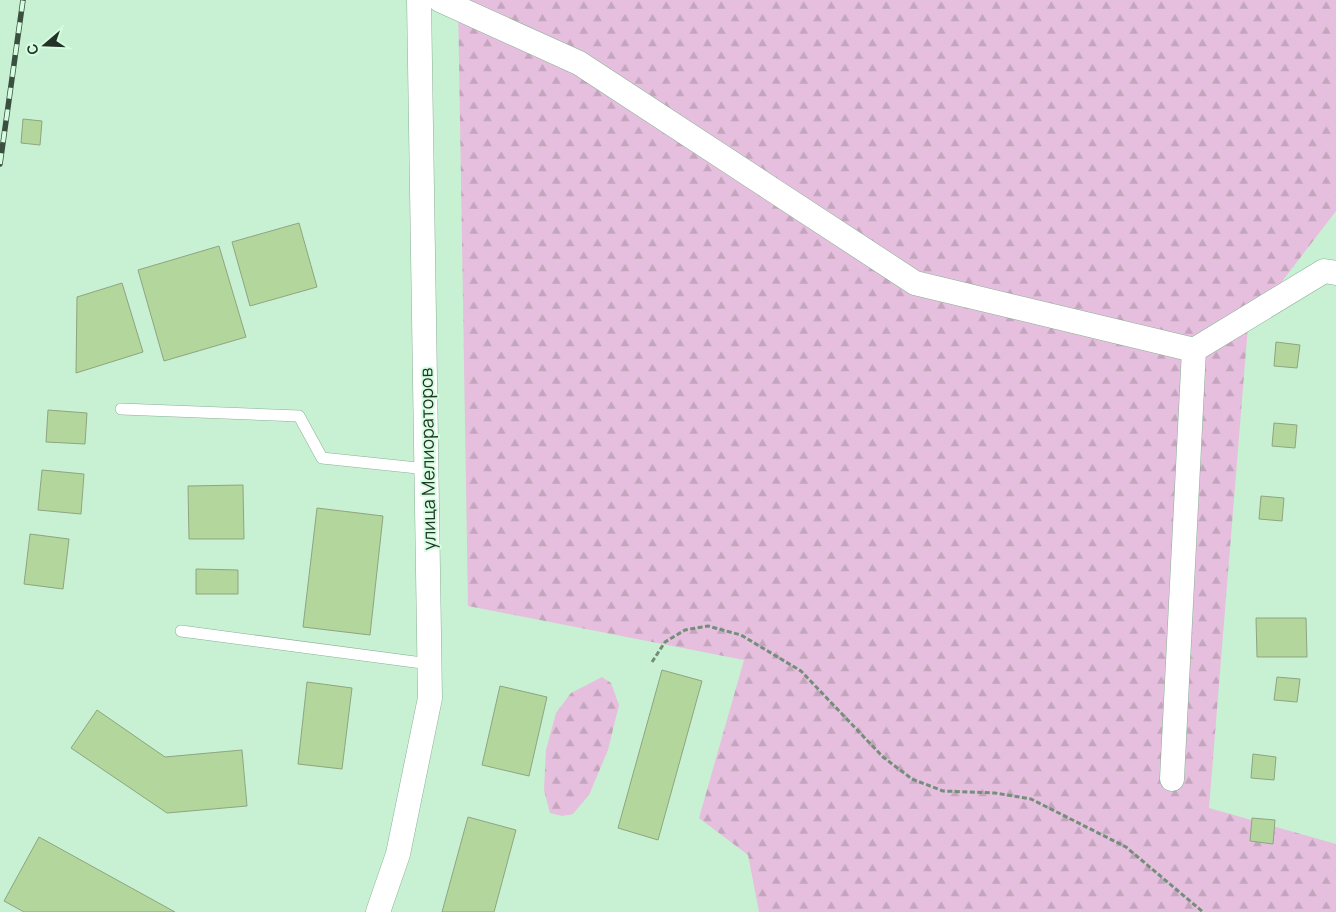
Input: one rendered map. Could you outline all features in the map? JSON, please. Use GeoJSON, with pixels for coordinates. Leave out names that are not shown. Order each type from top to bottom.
{"type":"FeatureCollection","features":[{"type":"Feature","properties":{"kind":"street","name":"улица Мелиораторов"},"geometry":{"type":"LineString","coordinates":[[378,912],[398,854],[430,698],[419,0]]}},
{"type":"Feature","properties":{"kind":"street"},"geometry":{"type":"LineString","coordinates":[[440,0],[580,62],[915,283],[1194,350],[1324,270],[1336,273]]}},
{"type":"Feature","properties":{"kind":"street"},"geometry":{"type":"LineString","coordinates":[[1172,779],[1194,350]]}},
{"type":"Feature","properties":{"kind":"lane"},"geometry":{"type":"LineString","coordinates":[[121,409],[299,416],[322,458],[427,470]]}},
{"type":"Feature","properties":{"kind":"lane"},"geometry":{"type":"LineString","coordinates":[[180,631],[430,664]]}},
{"type":"Feature","properties":{"kind":"path"},"geometry":{"type":"LineString","coordinates":[[652,662],[665,642],[685,630],[708,626],[741,635],[801,671],[883,757],[912,779],[943,791],[995,793],[1031,799],[1126,847],[1203,912]]}},
{"type":"Feature","properties":{"kind":"green space"},"geometry":{"type":"Polygon","coordinates":[[[458,0],[1336,0],[1336,211],[1248,326],[1209,808],[1336,844],[1336,912],[759,912],[748,855],[699,818],[744,660],[468,606],[458,0]]]}},
{"type":"Feature","properties":{"kind":"green space"},"geometry":{"type":"Polygon","coordinates":[[[602,677],[611,683],[619,705],[608,750],[589,795],[573,814],[562,816],[550,813],[544,790],[546,750],[556,713],[571,693],[602,677]]]}},
{"type":"Feature","properties":{"kind":"building"},"geometry":{"type":"Polygon","coordinates":[[[23,119],[42,121],[40,145],[21,143],[23,119]]]}},
{"type":"Feature","properties":{"kind":"building"},"geometry":{"type":"Polygon","coordinates":[[[299,223],[317,287],[250,306],[232,242],[299,223]]]}},
{"type":"Feature","properties":{"kind":"building"},"geometry":{"type":"Polygon","coordinates":[[[219,246],[246,337],[164,361],[138,270],[219,246]]]}},
{"type":"Feature","properties":{"kind":"building"},"geometry":{"type":"Polygon","coordinates":[[[122,283],[143,352],[76,373],[77,297],[122,283]]]}},
{"type":"Feature","properties":{"kind":"building"},"geometry":{"type":"Polygon","coordinates":[[[1276,342],[1300,345],[1297,368],[1274,366],[1276,342]]]}},
{"type":"Feature","properties":{"kind":"building"},"geometry":{"type":"Polygon","coordinates":[[[48,410],[87,413],[85,444],[46,442],[48,410]]]}},
{"type":"Feature","properties":{"kind":"building"},"geometry":{"type":"Polygon","coordinates":[[[1274,423],[1297,425],[1295,448],[1272,446],[1274,423]]]}},
{"type":"Feature","properties":{"kind":"building"},"geometry":{"type":"Polygon","coordinates":[[[42,470],[84,474],[81,514],[38,510],[42,470]]]}},
{"type":"Feature","properties":{"kind":"building"},"geometry":{"type":"Polygon","coordinates":[[[243,485],[244,539],[189,539],[188,486],[243,485]]]}},
{"type":"Feature","properties":{"kind":"building"},"geometry":{"type":"Polygon","coordinates":[[[1261,496],[1284,498],[1282,521],[1259,519],[1261,496]]]}},
{"type":"Feature","properties":{"kind":"building"},"geometry":{"type":"Polygon","coordinates":[[[317,508],[383,516],[370,635],[303,627],[317,508]]]}},
{"type":"Feature","properties":{"kind":"building"},"geometry":{"type":"Polygon","coordinates":[[[30,534],[69,539],[63,589],[24,584],[30,534]]]}},
{"type":"Feature","properties":{"kind":"building"},"geometry":{"type":"Polygon","coordinates":[[[196,569],[238,570],[238,594],[196,594],[196,569]]]}},
{"type":"Feature","properties":{"kind":"building"},"geometry":{"type":"Polygon","coordinates":[[[1256,618],[1306,618],[1307,657],[1257,657],[1256,618]]]}},
{"type":"Feature","properties":{"kind":"building"},"geometry":{"type":"Polygon","coordinates":[[[662,670],[702,681],[658,840],[618,828],[662,670]]]}},
{"type":"Feature","properties":{"kind":"building"},"geometry":{"type":"Polygon","coordinates":[[[1277,677],[1300,679],[1297,702],[1274,700],[1277,677]]]}},
{"type":"Feature","properties":{"kind":"building"},"geometry":{"type":"Polygon","coordinates":[[[307,682],[352,688],[342,769],[298,764],[307,682]]]}},
{"type":"Feature","properties":{"kind":"building"},"geometry":{"type":"Polygon","coordinates":[[[500,686],[547,697],[529,776],[482,765],[500,686]]]}},
{"type":"Feature","properties":{"kind":"building"},"geometry":{"type":"Polygon","coordinates":[[[97,710],[165,757],[242,750],[247,806],[167,813],[71,748],[97,710]]]}},
{"type":"Feature","properties":{"kind":"building"},"geometry":{"type":"Polygon","coordinates":[[[1253,754],[1276,757],[1274,780],[1251,778],[1253,754]]]}},
{"type":"Feature","properties":{"kind":"building"},"geometry":{"type":"Polygon","coordinates":[[[468,817],[516,830],[494,912],[442,912],[468,817]]]}},
{"type":"Feature","properties":{"kind":"building"},"geometry":{"type":"Polygon","coordinates":[[[1252,818],[1275,820],[1273,844],[1250,841],[1252,818]]]}},
{"type":"Feature","properties":{"kind":"building"},"geometry":{"type":"Polygon","coordinates":[[[39,837],[175,912],[24,912],[4,901],[39,837]]]}},
{"type":"Feature","properties":{"kind":"railway"},"geometry":{"type":"LineString","coordinates":[[0,164],[23,0]]}}]}
